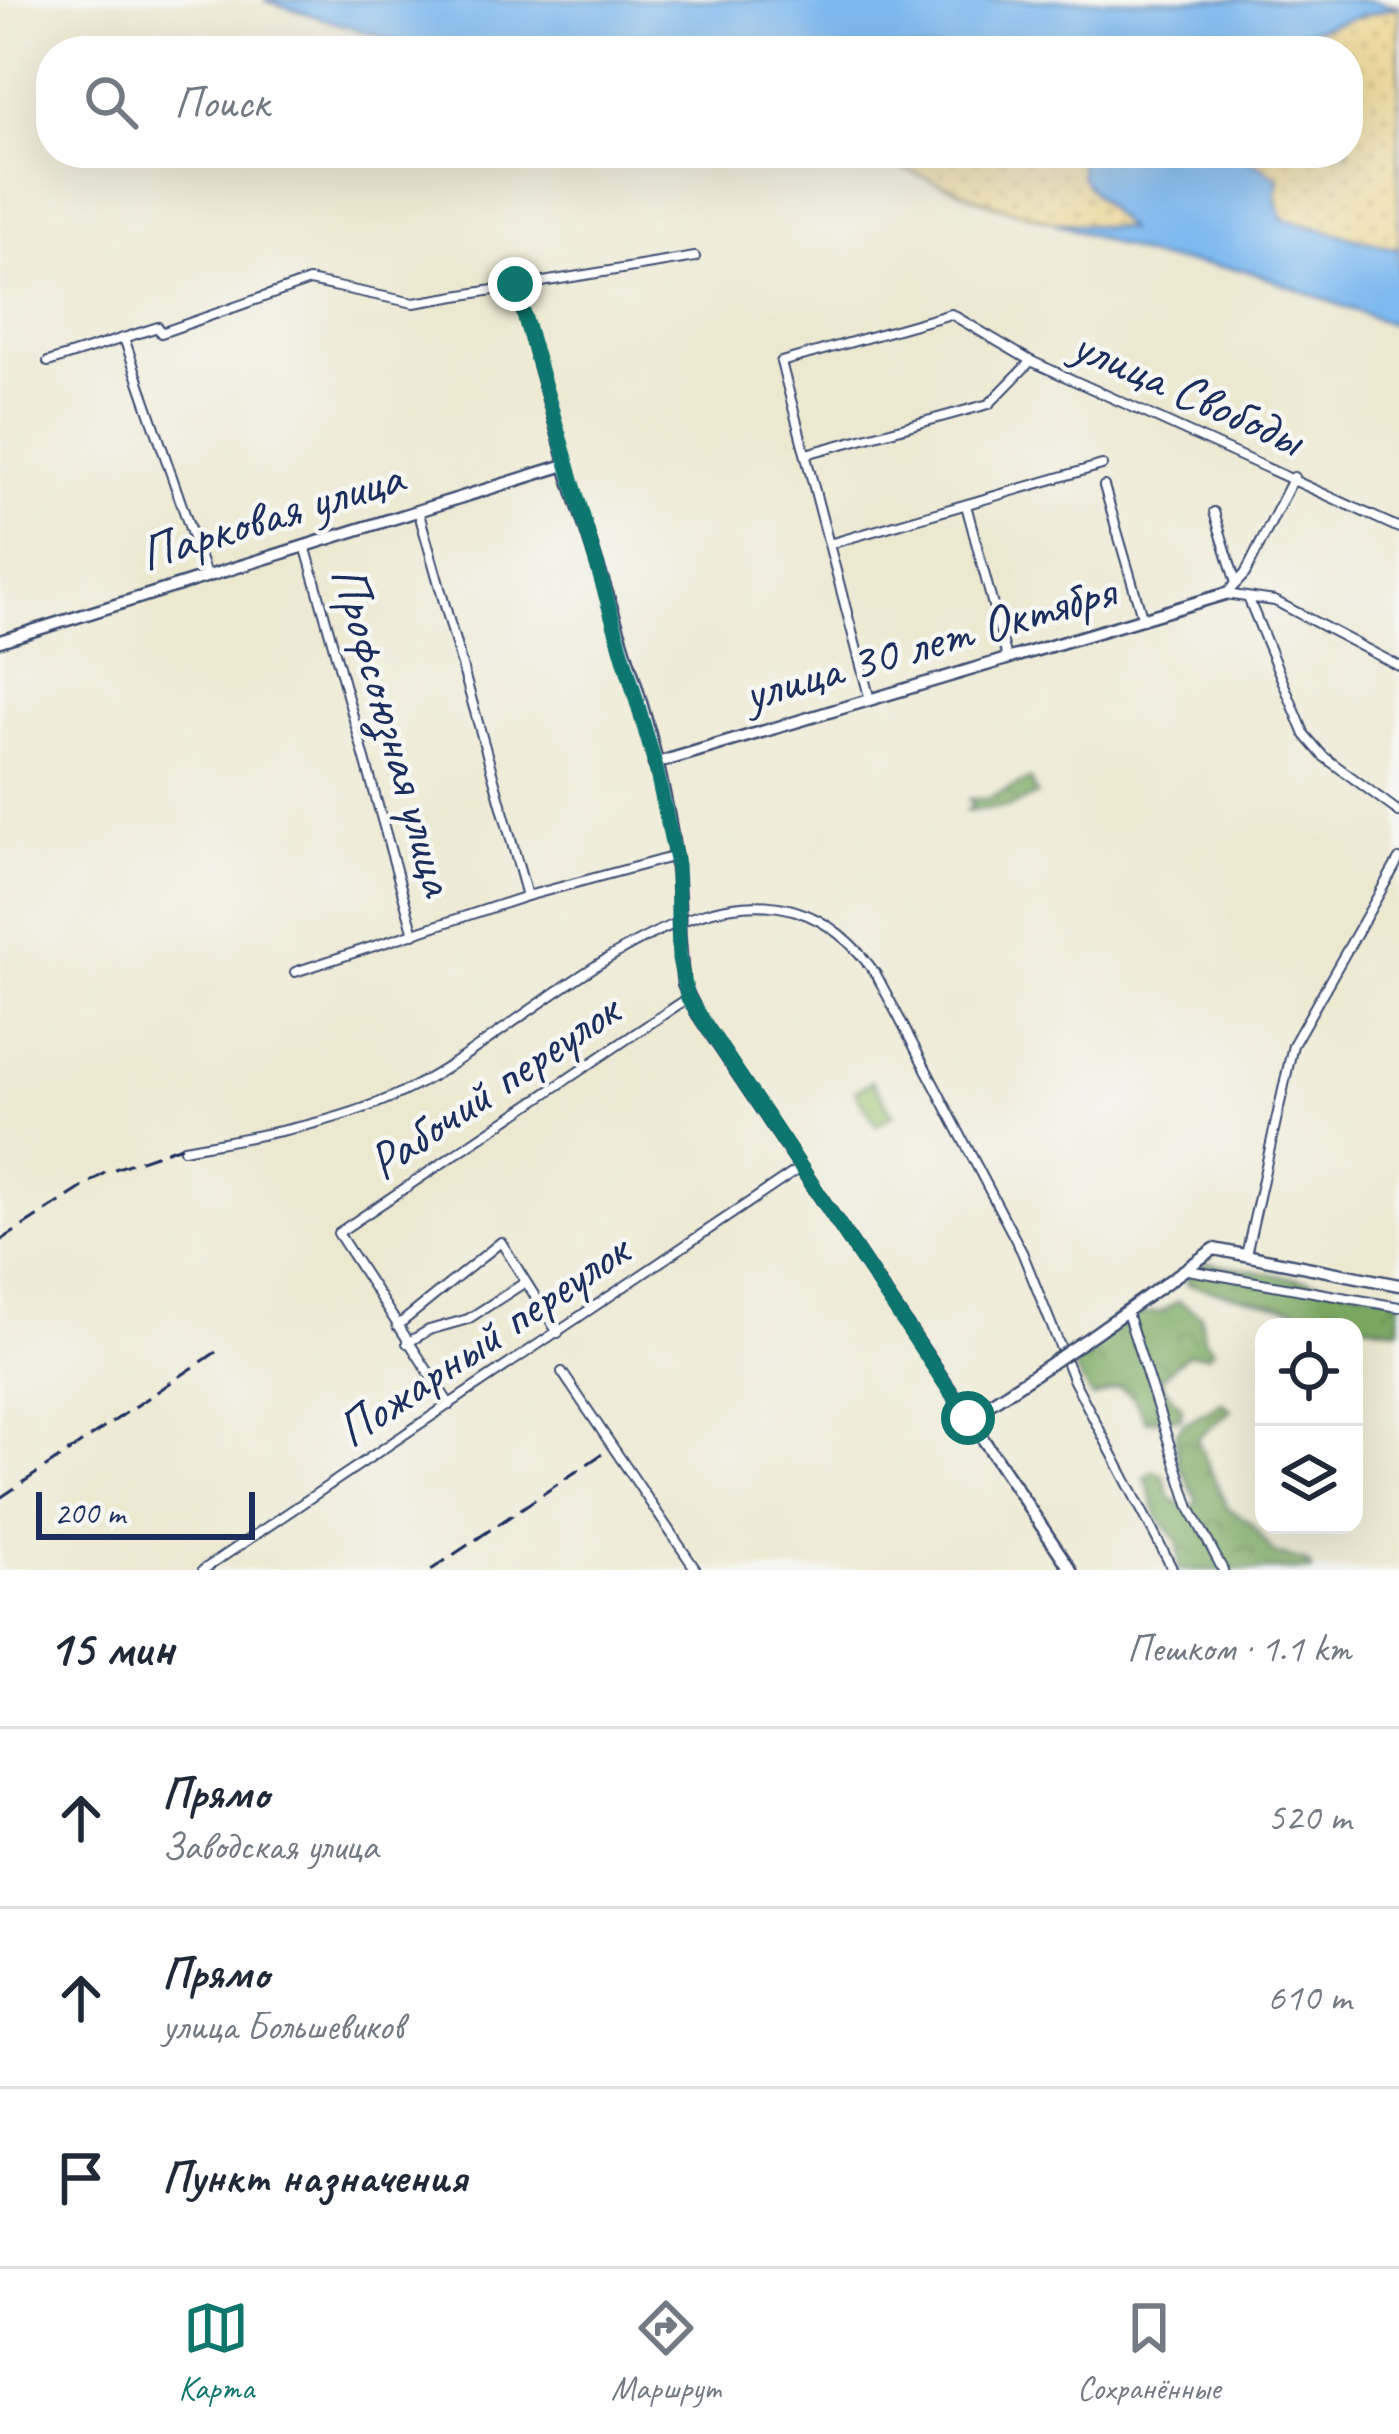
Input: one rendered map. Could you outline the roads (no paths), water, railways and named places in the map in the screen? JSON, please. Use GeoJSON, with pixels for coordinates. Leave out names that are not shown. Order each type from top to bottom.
{"type":"FeatureCollection","features":[{"type":"Feature","properties":{"kind":"street"},"geometry":{"type":"LineString","coordinates":[[48,362],[158,327],[161,333],[309,281],[400,303],[694,257]]}},
{"type":"Feature","properties":{"kind":"street"},"geometry":{"type":"LineString","coordinates":[[515,284],[655,764],[676,856],[688,998],[1071,1570]]}},
{"type":"Feature","properties":{"kind":"street","name":"улица Свободы"},"geometry":{"type":"LineString","coordinates":[[806,454],[781,362],[951,314],[1030,362],[1399,528]]}},
{"type":"Feature","properties":{"kind":"street"},"geometry":{"type":"LineString","coordinates":[[124,338],[206,575]]}},
{"type":"Feature","properties":{"kind":"street"},"geometry":{"type":"LineString","coordinates":[[870,700],[806,454],[989,404],[1030,362]]}},
{"type":"Feature","properties":{"kind":"street","name":"Парковая улица"},"geometry":{"type":"LineString","coordinates":[[0,641],[565,465]]}},
{"type":"Feature","properties":{"kind":"street"},"geometry":{"type":"LineString","coordinates":[[830,544],[1102,465]]}},
{"type":"Feature","properties":{"kind":"street"},"geometry":{"type":"LineString","coordinates":[[1225,594],[1236,583],[1294,477]]}},
{"type":"Feature","properties":{"kind":"street"},"geometry":{"type":"LineString","coordinates":[[1104,486],[1143,620]]}},
{"type":"Feature","properties":{"kind":"street"},"geometry":{"type":"LineString","coordinates":[[965,504],[1008,659]]}},
{"type":"Feature","properties":{"kind":"street"},"geometry":{"type":"LineString","coordinates":[[418,510],[527,896]]}},
{"type":"Feature","properties":{"kind":"street"},"geometry":{"type":"LineString","coordinates":[[1214,512],[1236,583]]}},
{"type":"Feature","properties":{"kind":"street","name":"Профсоюзная улица"},"geometry":{"type":"LineString","coordinates":[[304,545],[414,934]]}},
{"type":"Feature","properties":{"kind":"street"},"geometry":{"type":"LineString","coordinates":[[1225,594],[1275,601],[1399,667]]}},
{"type":"Feature","properties":{"kind":"street","name":"улица 30 лет Октября"},"geometry":{"type":"LineString","coordinates":[[655,764],[1225,594]]}},
{"type":"Feature","properties":{"kind":"street"},"geometry":{"type":"LineString","coordinates":[[1249,600],[1305,735],[1323,756],[1399,812]]}},
{"type":"Feature","properties":{"kind":"street"},"geometry":{"type":"LineString","coordinates":[[295,972],[527,896],[676,856]]}},
{"type":"Feature","properties":{"kind":"street"},"geometry":{"type":"LineString","coordinates":[[1246,1255],[1293,1045],[1399,859]]}},
{"type":"Feature","properties":{"kind":"street"},"geometry":{"type":"LineString","coordinates":[[184,1149],[324,1122],[378,1103],[441,1071],[609,958],[708,910],[751,903],[806,915],[861,954],[916,1045],[1029,1266],[1073,1381],[1173,1570]]}},
{"type":"Feature","properties":{"kind":"street","name":"Рабочий переулок"},"geometry":{"type":"LineString","coordinates":[[397,1326],[338,1233],[688,998]]}},
{"type":"Feature","properties":{"kind":"street","name":"Пожарный переулок"},"geometry":{"type":"LineString","coordinates":[[203,1570],[800,1168]]}},
{"type":"Feature","properties":{"kind":"street"},"geometry":{"type":"LineString","coordinates":[[450,1406],[397,1326],[500,1242],[557,1333]]}},
{"type":"Feature","properties":{"kind":"street"},"geometry":{"type":"LineString","coordinates":[[968,1418],[1214,1249],[1399,1285]]}},
{"type":"Feature","properties":{"kind":"street"},"geometry":{"type":"LineString","coordinates":[[1188,1270],[1399,1307]]}},
{"type":"Feature","properties":{"kind":"street"},"geometry":{"type":"LineString","coordinates":[[407,1343],[428,1330],[468,1319],[524,1283]]}},
{"type":"Feature","properties":{"kind":"street"},"geometry":{"type":"LineString","coordinates":[[1127,1313],[1190,1508],[1222,1570]]}},
{"type":"Feature","properties":{"kind":"street"},"geometry":{"type":"LineString","coordinates":[[562,1372],[696,1570]]}},
{"type":"Feature","properties":{"kind":"water"},"geometry":{"type":"Polygon","coordinates":[[[264,0],[1367,0],[1399,6],[1290,36],[379,36],[264,0]]]}},
{"type":"Feature","properties":{"kind":"water"},"geometry":{"type":"Polygon","coordinates":[[[1080,168],[1264,168],[1279,180],[1275,196],[1283,219],[1399,250],[1399,327],[1246,270],[1154,258],[1053,222],[1127,229],[1081,176],[1080,168]]]}},
{"type":"Feature","properties":{"kind":"railway"},"geometry":{"type":"LineString","coordinates":[[0,1241],[106,1172],[181,1146]]}},
{"type":"Feature","properties":{"kind":"railway"},"geometry":{"type":"LineString","coordinates":[[0,1498],[216,1352]]}},
{"type":"Feature","properties":{"kind":"railway"},"geometry":{"type":"LineString","coordinates":[[431,1570],[602,1454]]}}]}
